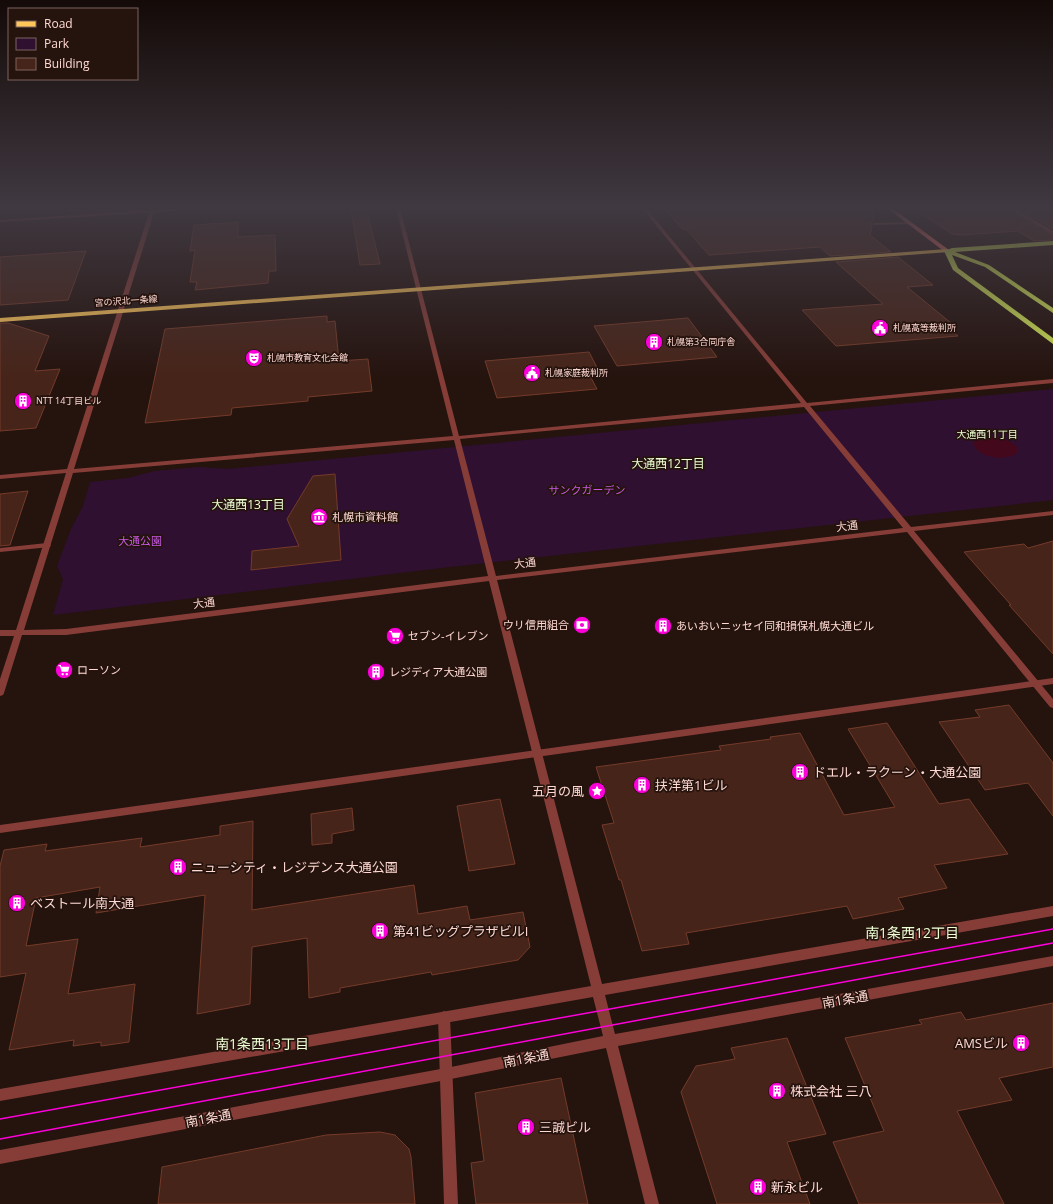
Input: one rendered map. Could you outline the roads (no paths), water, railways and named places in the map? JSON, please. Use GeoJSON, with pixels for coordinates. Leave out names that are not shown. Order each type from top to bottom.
{"type":"FeatureCollection","features":[{"type":"Feature","properties":{"kind":"highway"},"geometry":{"type":"LineString","coordinates":[[953,264],[955,269],[1053,342]]}},
{"type":"Feature","properties":{"kind":"highway"},"geometry":{"type":"LineString","coordinates":[[982,264],[1053,311]]}},
{"type":"Feature","properties":{"kind":"main road","name":"宮の沢北一条線"},"geometry":{"type":"LineString","coordinates":[[0,320],[761,264]]}},
{"type":"Feature","properties":{"kind":"street"},"geometry":{"type":"LineString","coordinates":[[0,693],[135,264]]}},
{"type":"Feature","properties":{"kind":"street"},"geometry":{"type":"LineString","coordinates":[[413,264],[652,1204]]}},
{"type":"Feature","properties":{"kind":"street"},"geometry":{"type":"LineString","coordinates":[[689,264],[1053,705]]}},
{"type":"Feature","properties":{"kind":"street"},"geometry":{"type":"LineString","coordinates":[[0,477],[457,438],[1053,381]]}},
{"type":"Feature","properties":{"kind":"street","name":"大通"},"geometry":{"type":"LineString","coordinates":[[0,633],[66,632],[492,579],[1053,514]]}},
{"type":"Feature","properties":{"kind":"street"},"geometry":{"type":"LineString","coordinates":[[0,550],[47,545]]}},
{"type":"Feature","properties":{"kind":"street"},"geometry":{"type":"LineString","coordinates":[[0,829],[1053,681]]}},
{"type":"Feature","properties":{"kind":"street"},"geometry":{"type":"LineString","coordinates":[[0,1095],[1053,911]]}},
{"type":"Feature","properties":{"kind":"street","name":"南1条通"},"geometry":{"type":"LineString","coordinates":[[0,1157],[446,1074],[610,1041],[1053,960]]}},
{"type":"Feature","properties":{"kind":"street"},"geometry":{"type":"LineString","coordinates":[[444,1017],[451,1204]]}},
{"type":"Feature","properties":{"kind":"tram line"},"geometry":{"type":"LineString","coordinates":[[0,1119],[1053,929]]}},
{"type":"Feature","properties":{"kind":"tram line"},"geometry":{"type":"LineString","coordinates":[[0,1139],[1053,943]]}},
{"type":"Feature","properties":{"kind":"place","name":"札幌高等裁判所"},"geometry":{"type":"Point","coordinates":[880,328]}},
{"type":"Feature","properties":{"kind":"place","name":"札幌第3合同庁舎"},"geometry":{"type":"Point","coordinates":[654,342]}},
{"type":"Feature","properties":{"kind":"place","name":"札幌市教育文化会館"},"geometry":{"type":"Point","coordinates":[254,358]}},
{"type":"Feature","properties":{"kind":"place","name":"札幌家庭裁判所"},"geometry":{"type":"Point","coordinates":[532,373]}},
{"type":"Feature","properties":{"kind":"place","name":"NTT 14丁目ビル"},"geometry":{"type":"Point","coordinates":[23,401]}},
{"type":"Feature","properties":{"kind":"place","name":"札幌市資料館"},"geometry":{"type":"Point","coordinates":[319,517]}},
{"type":"Feature","properties":{"kind":"place","name":"ウリ信用組合"},"geometry":{"type":"Point","coordinates":[582,625]}},
{"type":"Feature","properties":{"kind":"place","name":"あいおいニッセイ同和損保札幌大通ビル"},"geometry":{"type":"Point","coordinates":[663,626]}},
{"type":"Feature","properties":{"kind":"place","name":"セブン-イレブン"},"geometry":{"type":"Point","coordinates":[395,636]}},
{"type":"Feature","properties":{"kind":"place","name":"ローソン"},"geometry":{"type":"Point","coordinates":[64,670]}},
{"type":"Feature","properties":{"kind":"place","name":"レジディア大通公園"},"geometry":{"type":"Point","coordinates":[376,672]}},
{"type":"Feature","properties":{"kind":"place","name":"ドエル・ラクーン・大通公園"},"geometry":{"type":"Point","coordinates":[800,772]}},
{"type":"Feature","properties":{"kind":"place","name":"扶洋第1ビル"},"geometry":{"type":"Point","coordinates":[642,785]}},
{"type":"Feature","properties":{"kind":"place","name":"五月の風"},"geometry":{"type":"Point","coordinates":[597,791]}},
{"type":"Feature","properties":{"kind":"place","name":"ニューシティ・レジデンス大通公園"},"geometry":{"type":"Point","coordinates":[178,867]}},
{"type":"Feature","properties":{"kind":"place","name":"ベストール南大通"},"geometry":{"type":"Point","coordinates":[17,903]}},
{"type":"Feature","properties":{"kind":"place","name":"第41ビッグプラザビルI"},"geometry":{"type":"Point","coordinates":[380,931]}},
{"type":"Feature","properties":{"kind":"place","name":"AMSビル"},"geometry":{"type":"Point","coordinates":[1021,1043]}},
{"type":"Feature","properties":{"kind":"place","name":"株式会社 三八"},"geometry":{"type":"Point","coordinates":[777,1091]}},
{"type":"Feature","properties":{"kind":"place","name":"三誠ビル"},"geometry":{"type":"Point","coordinates":[526,1127]}},
{"type":"Feature","properties":{"kind":"place","name":"新永ビル"},"geometry":{"type":"Point","coordinates":[758,1187]}},
{"type":"Feature","properties":{"kind":"district","name":"大通西11丁目"},"geometry":{"type":"Point","coordinates":[987,434]}},
{"type":"Feature","properties":{"kind":"district","name":"大通西12丁目"},"geometry":{"type":"Point","coordinates":[668,464]}},
{"type":"Feature","properties":{"kind":"district","name":"大通西13丁目"},"geometry":{"type":"Point","coordinates":[248,505]}},
{"type":"Feature","properties":{"kind":"district","name":"南1条西12丁目"},"geometry":{"type":"Point","coordinates":[912,933]}},
{"type":"Feature","properties":{"kind":"district","name":"南1条西13丁目"},"geometry":{"type":"Point","coordinates":[262,1044]}},
{"type":"Feature","properties":{"kind":"park label","name":"サンクガーデン"},"geometry":{"type":"Point","coordinates":[587,490]}},
{"type":"Feature","properties":{"kind":"park label","name":"大通公園"},"geometry":{"type":"Point","coordinates":[140,541]}}]}
